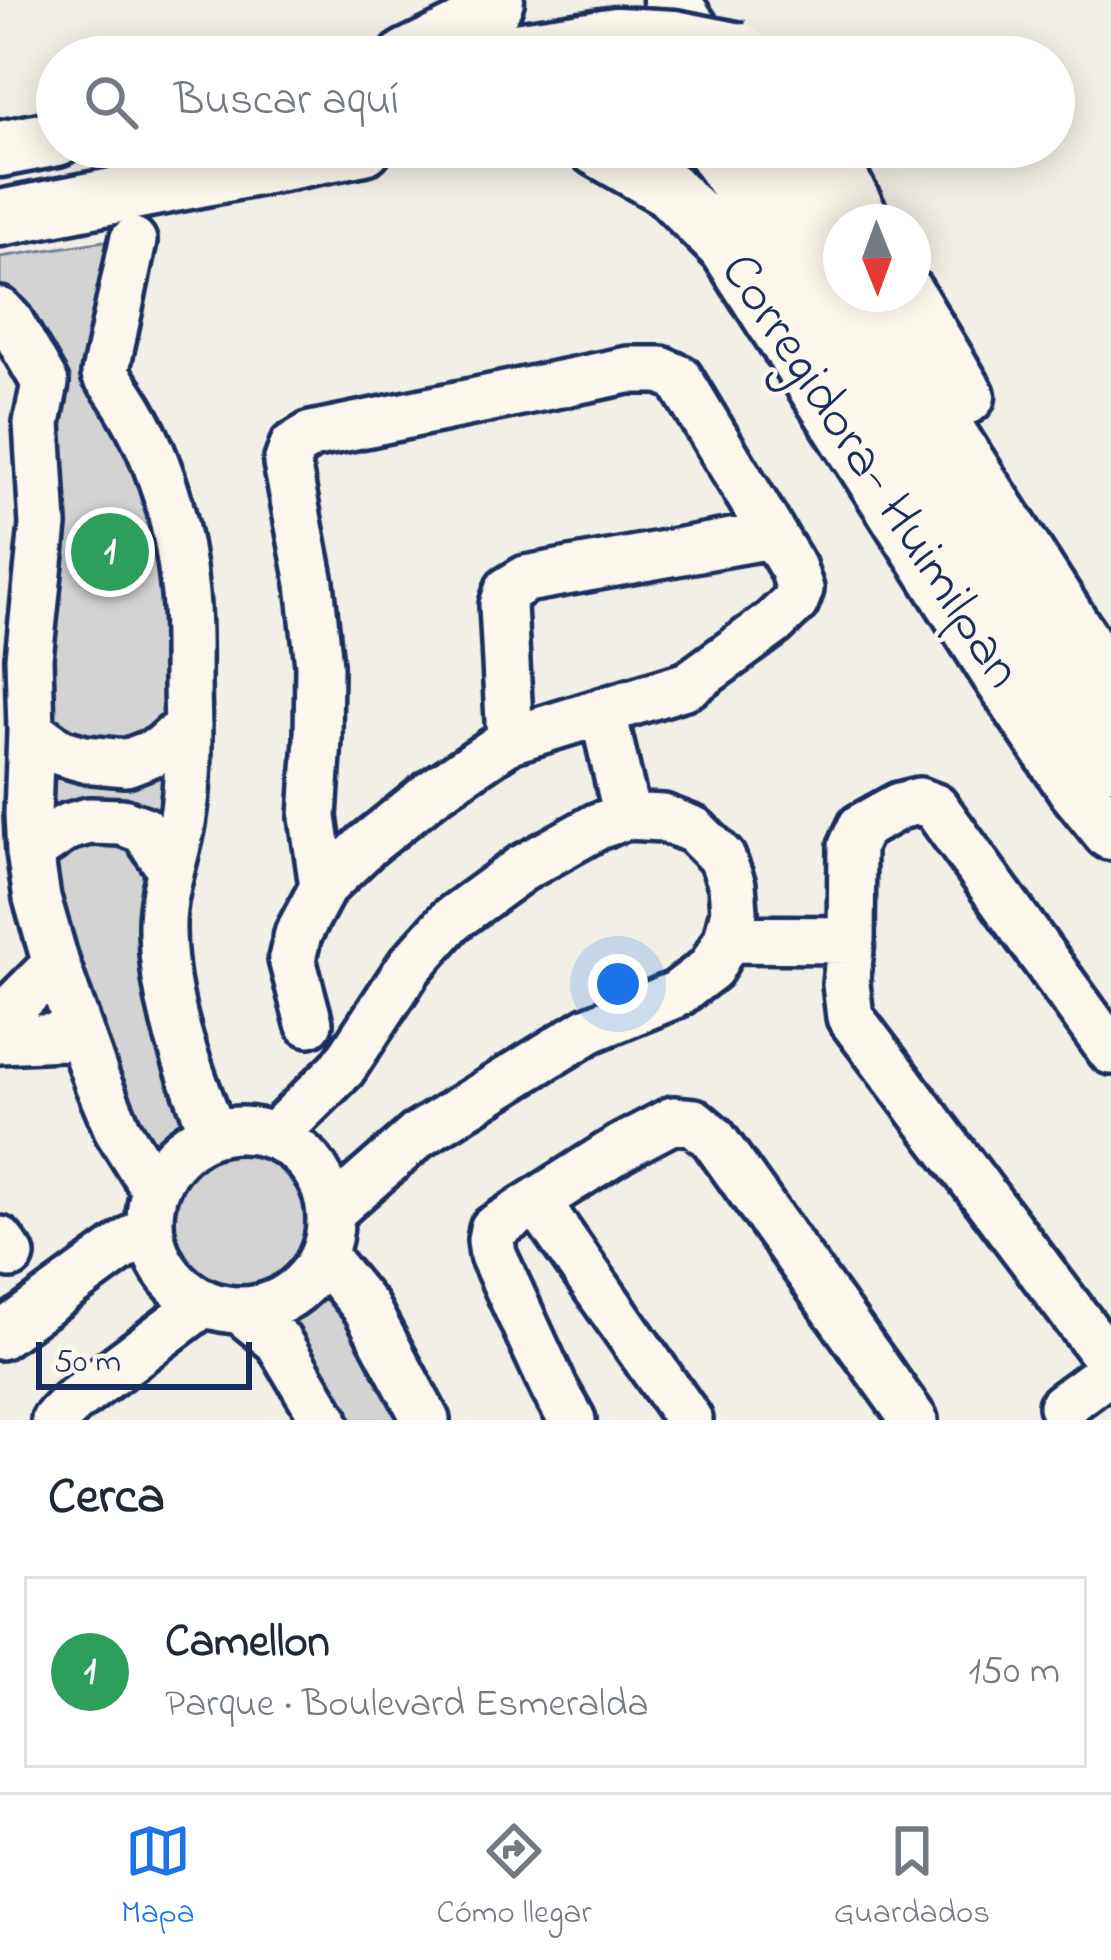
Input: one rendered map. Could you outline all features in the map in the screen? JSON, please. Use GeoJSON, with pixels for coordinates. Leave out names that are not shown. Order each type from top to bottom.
{"type":"FeatureCollection","features":[{"type":"Feature","properties":{"kind":"main road"},"geometry":{"type":"LineString","coordinates":[[451,36],[496,0]]}},
{"type":"Feature","properties":{"kind":"main road"},"geometry":{"type":"LineString","coordinates":[[671,0],[711,36]]}},
{"type":"Feature","properties":{"kind":"main road"},"geometry":{"type":"LineString","coordinates":[[597,36],[628,31],[661,36]]}},
{"type":"Feature","properties":{"kind":"main road"},"geometry":{"type":"LineString","coordinates":[[0,149],[36,142]]}},
{"type":"Feature","properties":{"kind":"main road"},"geometry":{"type":"LineString","coordinates":[[0,218],[256,168]]}},
{"type":"Feature","properties":{"kind":"main road","name":"Corregidora- Huimilpan"},"geometry":{"type":"LineString","coordinates":[[632,168],[668,189],[728,249],[1003,678],[1076,789],[1111,832]]}},
{"type":"Feature","properties":{"kind":"main road"},"geometry":{"type":"LineString","coordinates":[[727,168],[833,322],[1111,761]]}},
{"type":"Feature","properties":{"kind":"main road"},"geometry":{"type":"LineString","coordinates":[[779,168],[823,237]]}},
{"type":"Feature","properties":{"kind":"main road"},"geometry":{"type":"LineString","coordinates":[[835,168],[854,204]]}},
{"type":"Feature","properties":{"kind":"main road"},"geometry":{"type":"LineString","coordinates":[[871,312],[1111,687]]}},
{"type":"Feature","properties":{"kind":"main road"},"geometry":{"type":"LineString","coordinates":[[917,312],[1111,634]]}},
{"type":"Feature","properties":{"kind":"street"},"geometry":{"type":"LineString","coordinates":[[105,374],[133,241]]}},
{"type":"Feature","properties":{"kind":"street"},"geometry":{"type":"LineString","coordinates":[[0,311],[45,383],[37,423],[43,525],[15,661],[31,730],[30,852],[56,964],[151,1207],[165,1274],[278,1341],[325,1420]]}},
{"type":"Feature","properties":{"kind":"street"},"geometry":{"type":"LineString","coordinates":[[309,1023],[292,959],[298,934],[323,887],[367,845],[510,740],[688,685],[795,602],[800,589],[793,568],[679,379],[661,370],[628,370],[311,435],[293,446],[287,463],[310,583],[319,665],[313,817],[323,887]]}},
{"type":"Feature","properties":{"kind":"street"},"geometry":{"type":"LineString","coordinates":[[45,383],[105,374]]}},
{"type":"Feature","properties":{"kind":"street"},"geometry":{"type":"LineString","coordinates":[[105,374],[127,400],[166,487],[185,594],[189,760],[162,928],[169,1002],[179,1045],[213,1133]]}},
{"type":"Feature","properties":{"kind":"street"},"geometry":{"type":"LineString","coordinates":[[510,740],[503,605],[508,590],[526,579],[771,535]]}},
{"type":"Feature","properties":{"kind":"street"},"geometry":{"type":"LineString","coordinates":[[603,713],[627,816]]}},
{"type":"Feature","properties":{"kind":"street"},"geometry":{"type":"LineString","coordinates":[[31,730],[60,752],[126,763],[160,750],[188,725]]}},
{"type":"Feature","properties":{"kind":"street"},"geometry":{"type":"LineString","coordinates":[[1062,1406],[1111,1367],[850,1017],[846,985],[852,846],[861,827],[899,806],[919,801],[935,807],[1111,1051]]}},
{"type":"Feature","properties":{"kind":"street"},"geometry":{"type":"LineString","coordinates":[[275,1135],[344,1068],[410,966],[452,920],[521,869],[598,826],[627,816],[663,818],[694,830],[722,858],[732,885],[734,911],[728,939],[711,968],[677,994],[589,1030],[418,1136],[332,1211]]}},
{"type":"Feature","properties":{"kind":"street"},"geometry":{"type":"LineString","coordinates":[[30,852],[67,827],[89,820],[122,823],[144,830],[170,869]]}},
{"type":"Feature","properties":{"kind":"street"},"geometry":{"type":"LineString","coordinates":[[728,939],[851,940]]}},
{"type":"Feature","properties":{"kind":"street"},"geometry":{"type":"LineString","coordinates":[[0,1020],[56,964]]}},
{"type":"Feature","properties":{"kind":"street"},"geometry":{"type":"LineString","coordinates":[[0,1040],[81,1036]]}},
{"type":"Feature","properties":{"kind":"street"},"geometry":{"type":"LineString","coordinates":[[572,1420],[493,1255],[493,1229],[620,1148],[674,1120],[694,1122],[713,1138],[914,1420]]}},
{"type":"Feature","properties":{"kind":"street"},"geometry":{"type":"LineString","coordinates":[[0,1336],[151,1207],[175,1156],[197,1139],[250,1129],[275,1135],[315,1165],[332,1211],[325,1258],[291,1297],[222,1308],[70,1403],[55,1420]]}},
{"type":"Feature","properties":{"kind":"street"},"geometry":{"type":"LineString","coordinates":[[537,1202],[689,1420]]}},
{"type":"Feature","properties":{"kind":"street"},"geometry":{"type":"LineString","coordinates":[[325,1258],[366,1308],[426,1420]]}},
{"type":"Feature","properties":{"kind":"shaded area"},"geometry":{"type":"Polygon","coordinates":[[[111,240],[105,374],[166,487],[170,869],[211,1128],[275,1135],[315,1165],[332,1211],[325,1258],[306,1281],[325,1264],[426,1420],[325,1420],[278,1341],[203,1304],[165,1274],[148,1228],[150,1203],[56,964],[37,423],[0,311],[0,257],[111,240]]]}},
{"type":"Feature","properties":{"kind":"place","name":"Camellon"},"geometry":{"type":"Point","coordinates":[110,552]}}]}
